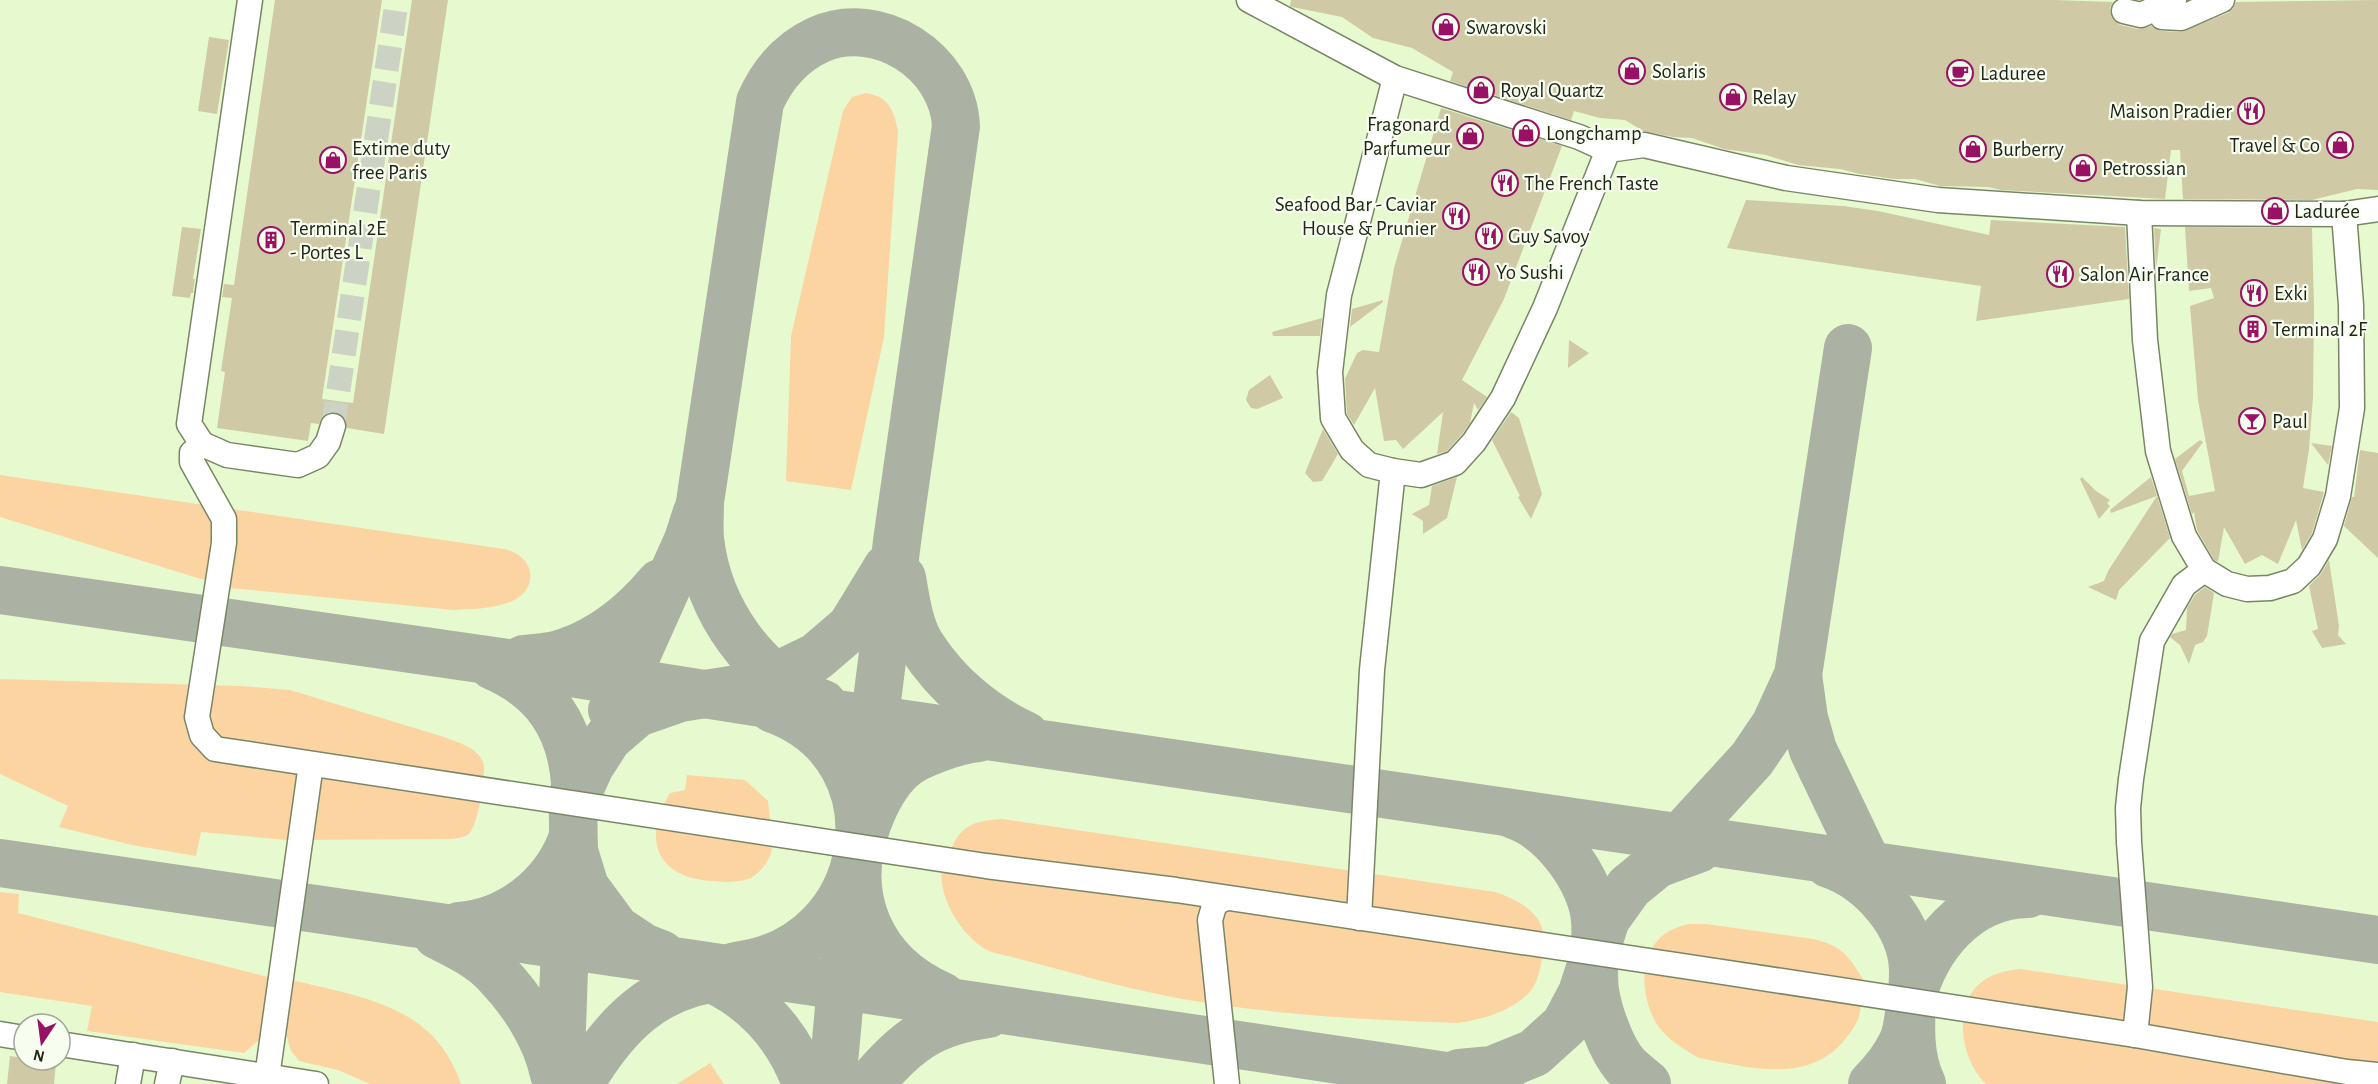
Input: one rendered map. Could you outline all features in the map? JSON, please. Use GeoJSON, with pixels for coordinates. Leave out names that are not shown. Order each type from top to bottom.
{"type":"FeatureCollection","features":[{"type":"Feature","properties":{"kind":"lane"},"geometry":{"type":"LineString","coordinates":[[250,0],[189,424],[202,444],[227,455],[298,465],[318,456],[328,441],[333,426]]}},
{"type":"Feature","properties":{"kind":"lane"},"geometry":{"type":"LineString","coordinates":[[1249,0],[1395,78],[1579,137],[1608,150],[1644,145],[1786,178],[1938,200],[2139,213],[2344,214],[2378,209]]}},
{"type":"Feature","properties":{"kind":"lane"},"geometry":{"type":"LineString","coordinates":[[2143,7],[2199,0]]}},
{"type":"Feature","properties":{"kind":"lane"},"geometry":{"type":"LineString","coordinates":[[2143,7],[2181,18],[2222,0]]}},
{"type":"Feature","properties":{"kind":"lane"},"geometry":{"type":"LineString","coordinates":[[1395,78],[1339,295],[1330,372],[1333,418],[1352,450],[1370,465],[1421,475],[1455,463],[1474,442],[1503,398],[1545,308],[1608,150]]}},
{"type":"Feature","properties":{"kind":"lane"},"geometry":{"type":"LineString","coordinates":[[2139,213],[2145,340],[2158,452],[2184,536],[2204,570],[2227,584],[2247,589],[2270,588],[2293,580],[2309,566],[2325,539],[2338,496],[2352,408],[2351,305],[2344,214]]}},
{"type":"Feature","properties":{"kind":"lane"},"geometry":{"type":"LineString","coordinates":[[202,444],[192,453],[192,462],[224,519],[224,543],[197,717],[202,735],[215,749],[986,866],[1226,898],[2135,1035],[2376,1078]]}},
{"type":"Feature","properties":{"kind":"lane"},"geometry":{"type":"LineString","coordinates":[[1359,918],[1372,670],[1393,471]]}},
{"type":"Feature","properties":{"kind":"lane"},"geometry":{"type":"LineString","coordinates":[[2135,1035],[2140,987],[2128,808],[2131,779],[2152,641],[2184,585],[2204,570]]}},
{"type":"Feature","properties":{"kind":"lane"},"geometry":{"type":"LineString","coordinates":[[266,1080],[311,764]]}},
{"type":"Feature","properties":{"kind":"lane"},"geometry":{"type":"LineString","coordinates":[[1226,898],[1215,903],[1210,920],[1227,1084]]}},
{"type":"Feature","properties":{"kind":"lane"},"geometry":{"type":"LineString","coordinates":[[72,1046],[133,1055],[169,1079],[266,1080],[316,1084]]}},
{"type":"Feature","properties":{"kind":"lane"},"geometry":{"type":"LineString","coordinates":[[128,1084],[133,1055]]}},
{"type":"Feature","properties":{"kind":"shaded area"},"geometry":{"type":"Polygon","coordinates":[[[0,0],[2378,0],[2378,1084],[0,1084],[0,0]]]}},
{"type":"Feature","properties":{"kind":"shaded area"},"geometry":{"type":"Polygon","coordinates":[[[866,93],[880,98],[889,105],[898,131],[884,337],[851,490],[786,481],[791,336],[843,111],[852,97],[866,93]]]}},
{"type":"Feature","properties":{"kind":"shaded area"},"geometry":{"type":"Polygon","coordinates":[[[0,475],[504,549],[523,559],[528,566],[530,582],[519,597],[510,602],[489,607],[453,610],[230,588],[0,517],[0,475]]]}},
{"type":"Feature","properties":{"kind":"shaded area"},"geometry":{"type":"Polygon","coordinates":[[[0,679],[241,686],[290,690],[444,737],[476,752],[483,762],[484,776],[476,821],[466,836],[449,839],[287,840],[201,832],[196,856],[132,845],[59,827],[68,806],[0,774],[0,679]]]}},
{"type":"Feature","properties":{"kind":"shaded area"},"geometry":{"type":"Polygon","coordinates":[[[687,775],[745,780],[768,801],[772,838],[771,852],[766,863],[755,875],[739,881],[711,881],[692,878],[677,872],[666,863],[659,852],[656,839],[657,825],[670,793],[685,790],[687,775]]]}},
{"type":"Feature","properties":{"kind":"shaded area"},"geometry":{"type":"Polygon","coordinates":[[[1002,819],[1495,892],[1526,907],[1542,927],[1544,939],[1539,972],[1529,993],[1496,1014],[1458,1023],[1422,1022],[1312,1015],[1202,1002],[1128,988],[995,953],[980,945],[962,928],[944,894],[942,871],[953,844],[963,831],[975,823],[1002,819]]]}},
{"type":"Feature","properties":{"kind":"shaded area"},"geometry":{"type":"Polygon","coordinates":[[[0,892],[19,894],[18,913],[268,977],[259,1040],[244,1053],[87,1031],[92,1006],[0,992],[0,892]]]}},
{"type":"Feature","properties":{"kind":"shaded area"},"geometry":{"type":"Polygon","coordinates":[[[1689,924],[1706,924],[1813,939],[1838,948],[1863,979],[1860,1011],[1854,1027],[1842,1043],[1827,1056],[1811,1064],[1793,1068],[1756,1068],[1736,1065],[1699,1058],[1688,1052],[1658,1026],[1648,1004],[1644,979],[1649,955],[1655,944],[1669,931],[1689,924]]]}},
{"type":"Feature","properties":{"kind":"shaded area"},"geometry":{"type":"Polygon","coordinates":[[[2020,969],[2378,1022],[2378,1084],[1986,1084],[1971,1063],[1966,1050],[1963,1022],[1965,1009],[1970,996],[1982,982],[1997,974],[2020,969]]]}},
{"type":"Feature","properties":{"kind":"shaded area"},"geometry":{"type":"Polygon","coordinates":[[[292,980],[370,1000],[415,1021],[433,1037],[449,1058],[461,1084],[370,1084],[338,1070],[299,1061],[291,1051],[286,1034],[292,980]]]}},
{"type":"Feature","properties":{"kind":"shaded area"},"geometry":{"type":"Polygon","coordinates":[[[710,1063],[724,1084],[677,1084],[710,1063]]]}},
{"type":"Feature","properties":{"kind":"building","name":"Terminal 2E - Portes L"},"geometry":{"type":"Polygon","coordinates":[[[275,0],[382,0],[322,399],[353,403],[412,0],[448,0],[384,434],[347,428],[343,416],[330,412],[323,416],[319,424],[311,423],[308,441],[217,428],[225,372],[221,371],[232,298],[222,297],[224,284],[234,285],[275,0]]]}},
{"type":"Feature","properties":{"kind":"building"},"geometry":{"type":"Polygon","coordinates":[[[1291,0],[2054,0],[2113,2],[2110,8],[2111,16],[2120,25],[2138,29],[2151,26],[2161,31],[2180,32],[2228,13],[2236,2],[2378,0],[2378,190],[2357,189],[2312,200],[2183,199],[2180,150],[2171,150],[2165,199],[1940,186],[1915,179],[1894,179],[1840,169],[1798,165],[1766,155],[1724,149],[1692,138],[1643,131],[1625,120],[1600,118],[1574,111],[1571,120],[1450,81],[1453,72],[1412,48],[1373,38],[1342,17],[1292,7],[1290,6],[1291,0]]]}},
{"type":"Feature","properties":{"kind":"building"},"geometry":{"type":"Polygon","coordinates":[[[209,37],[229,40],[217,114],[198,111],[209,37]]]}},
{"type":"Feature","properties":{"kind":"building"},"geometry":{"type":"Polygon","coordinates":[[[1441,108],[1562,146],[1504,299],[1462,380],[1487,397],[1478,410],[1474,403],[1470,423],[1463,433],[1447,451],[1437,454],[1443,412],[1403,449],[1396,440],[1384,441],[1375,388],[1354,425],[1347,414],[1345,379],[1357,353],[1363,350],[1379,352],[1394,268],[1441,108]]]}},
{"type":"Feature","properties":{"kind":"building"},"geometry":{"type":"Polygon","coordinates":[[[1746,200],[1843,206],[1878,211],[1989,235],[1991,220],[2125,227],[2129,299],[1976,321],[1981,286],[1727,248],[1746,200]]]}},
{"type":"Feature","properties":{"kind":"building"},"geometry":{"type":"Polygon","coordinates":[[[182,227],[201,229],[193,293],[190,298],[172,296],[182,227]]]}},
{"type":"Feature","properties":{"kind":"building"},"geometry":{"type":"Polygon","coordinates":[[[2185,227],[2312,228],[2313,397],[2303,488],[2324,492],[2312,533],[2302,550],[2296,520],[2278,564],[2262,555],[2245,564],[2224,527],[2218,562],[2214,560],[2197,530],[2194,512],[2192,514],[2175,459],[2200,440],[2203,442],[2182,471],[2189,496],[2215,491],[2198,400],[2190,306],[2214,298],[2211,288],[2189,291],[2185,227]]]}},
{"type":"Feature","properties":{"kind":"building"},"geometry":{"type":"Polygon","coordinates":[[[2154,228],[2161,229],[2156,270],[2154,228]]]}},
{"type":"Feature","properties":{"kind":"building"},"geometry":{"type":"Polygon","coordinates":[[[1383,300],[1383,302],[1350,327],[1352,309],[1383,300]]]}},
{"type":"Feature","properties":{"kind":"building"},"geometry":{"type":"Polygon","coordinates":[[[1322,318],[1320,336],[1273,336],[1272,332],[1322,318]]]}},
{"type":"Feature","properties":{"kind":"building"},"geometry":{"type":"Polygon","coordinates":[[[1569,340],[1589,353],[1568,368],[1569,340]]]}},
{"type":"Feature","properties":{"kind":"building"},"geometry":{"type":"Polygon","coordinates":[[[1270,375],[1283,398],[1257,409],[1251,408],[1246,400],[1249,390],[1270,375]]]}},
{"type":"Feature","properties":{"kind":"building"},"geometry":{"type":"Polygon","coordinates":[[[1511,412],[1519,418],[1542,494],[1531,519],[1518,497],[1520,496],[1492,440],[1511,412]]]}},
{"type":"Feature","properties":{"kind":"building"},"geometry":{"type":"Polygon","coordinates":[[[1323,429],[1338,454],[1322,481],[1313,482],[1305,473],[1323,429]]]}},
{"type":"Feature","properties":{"kind":"building"},"geometry":{"type":"Polygon","coordinates":[[[2311,443],[2332,446],[2328,465],[2311,443]]]}},
{"type":"Feature","properties":{"kind":"building"},"geometry":{"type":"Polygon","coordinates":[[[2360,450],[2378,453],[2378,558],[2344,526],[2352,497],[2354,497],[2360,450]]]}},
{"type":"Feature","properties":{"kind":"building"},"geometry":{"type":"Polygon","coordinates":[[[1457,477],[1447,518],[1423,534],[1423,521],[1412,514],[1429,505],[1432,486],[1457,477]]]}},
{"type":"Feature","properties":{"kind":"building"},"geometry":{"type":"Polygon","coordinates":[[[2082,477],[2096,491],[2110,500],[2107,503],[2110,506],[2099,519],[2080,479],[2082,477]]]}},
{"type":"Feature","properties":{"kind":"building"},"geometry":{"type":"Polygon","coordinates":[[[2151,477],[2157,496],[2111,513],[2110,510],[2151,477]]]}},
{"type":"Feature","properties":{"kind":"building"},"geometry":{"type":"Polygon","coordinates":[[[2157,496],[2170,538],[2119,590],[2116,600],[2088,587],[2104,581],[2108,571],[2157,496]]]}},
{"type":"Feature","properties":{"kind":"building"},"geometry":{"type":"Polygon","coordinates":[[[2329,560],[2339,626],[2338,635],[2346,644],[2322,648],[2312,631],[2318,629],[2309,586],[2321,574],[2329,560]]]}},
{"type":"Feature","properties":{"kind":"building"},"geometry":{"type":"Polygon","coordinates":[[[2205,587],[2214,593],[2207,636],[2203,642],[2195,645],[2189,664],[2180,645],[2170,637],[2172,634],[2186,630],[2187,608],[2195,595],[2205,587]]]}},
{"type":"Feature","properties":{"kind":"building"},"geometry":{"type":"Polygon","coordinates":[[[10,1056],[12,1056],[12,1072],[55,1072],[54,1084],[7,1084],[10,1056]]]}},
{"type":"Feature","properties":{"kind":"taxiway"},"geometry":{"type":"LineString","coordinates":[[823,704],[776,677],[756,659],[725,616],[713,591],[705,565],[700,539],[700,502],[760,102],[776,74],[808,45],[841,33],[864,33],[887,38],[908,48],[927,63],[942,81],[952,103],[956,126],[898,534],[841,986],[832,1084]]}},
{"type":"Feature","properties":{"kind":"taxiway"},"geometry":{"type":"LineString","coordinates":[[1664,855],[1752,759],[1775,725],[1798,675],[1848,348]]}},
{"type":"Feature","properties":{"kind":"taxiway"},"geometry":{"type":"LineString","coordinates":[[612,710],[688,540],[697,512]]}},
{"type":"Feature","properties":{"kind":"taxiway"},"geometry":{"type":"LineString","coordinates":[[661,954],[643,947],[616,929],[585,887],[574,851],[573,804],[590,766],[608,738],[637,713],[680,698],[737,689],[766,681],[816,657],[851,627],[887,568]]}},
{"type":"Feature","properties":{"kind":"taxiway"},"geometry":{"type":"LineString","coordinates":[[902,578],[914,630],[931,659],[967,698],[1009,727],[1025,735]]}},
{"type":"Feature","properties":{"kind":"taxiway"},"geometry":{"type":"LineString","coordinates":[[524,659],[561,654],[593,640],[629,615],[660,583]]}},
{"type":"Feature","properties":{"kind":"taxiway"},"geometry":{"type":"LineString","coordinates":[[0,590],[2378,940]]}},
{"type":"Feature","properties":{"kind":"taxiway"},"geometry":{"type":"LineString","coordinates":[[459,926],[495,918],[527,900],[553,874],[563,859],[573,834],[575,783],[568,744],[561,727],[552,711],[527,686],[493,666]]}},
{"type":"Feature","properties":{"kind":"taxiway"},"geometry":{"type":"LineString","coordinates":[[1798,675],[1804,718],[1813,750],[1879,888]]}},
{"type":"Feature","properties":{"kind":"taxiway"},"geometry":{"type":"LineString","coordinates":[[735,966],[783,952],[820,926],[845,890],[858,850],[858,807],[844,767],[816,733],[773,709]]}},
{"type":"Feature","properties":{"kind":"taxiway"},"geometry":{"type":"LineString","coordinates":[[942,996],[917,983],[896,966],[880,947],[868,925],[860,901],[858,876],[860,849],[868,822],[878,800],[890,780],[901,768],[938,748],[978,738]]}},
{"type":"Feature","properties":{"kind":"taxiway"},"geometry":{"type":"LineString","coordinates":[[1514,815],[1543,831],[1556,843],[1568,857],[1587,889],[1595,920],[1594,981],[1602,1019],[1620,1059],[1647,1084]]}},
{"type":"Feature","properties":{"kind":"taxiway"},"geometry":{"type":"LineString","coordinates":[[1459,1073],[1492,1070],[1534,1053],[1565,1025],[1582,993],[1606,919],[1629,887],[1657,864],[1698,849]]}},
{"type":"Feature","properties":{"kind":"taxiway"},"geometry":{"type":"LineString","coordinates":[[0,863],[1500,1084]]}},
{"type":"Feature","properties":{"kind":"taxiway"},"geometry":{"type":"LineString","coordinates":[[1829,864],[1860,880],[1874,892],[1897,920],[1905,936],[1911,953],[1913,970],[1911,1013],[1913,1057],[1922,1084]]}},
{"type":"Feature","properties":{"kind":"taxiway"},"geometry":{"type":"LineString","coordinates":[[1872,1084],[1889,1065],[1902,1043],[1918,982],[1926,962],[1938,944],[1967,914],[2006,897],[2028,894]]}},
{"type":"Feature","properties":{"kind":"taxiway"},"geometry":{"type":"LineString","coordinates":[[560,1084],[566,913]]}},
{"type":"Feature","properties":{"kind":"taxiway"},"geometry":{"type":"LineString","coordinates":[[437,935],[476,956],[506,984],[524,1007],[539,1032],[554,1074]]}},
{"type":"Feature","properties":{"kind":"taxiway"},"geometry":{"type":"LineString","coordinates":[[700,974],[736,992],[765,1017],[789,1048],[806,1084]]}},
{"type":"Feature","properties":{"kind":"taxiway"},"geometry":{"type":"LineString","coordinates":[[580,1084],[607,1044],[639,1011],[678,988],[726,977]]}},
{"type":"Feature","properties":{"kind":"taxiway"},"geometry":{"type":"LineString","coordinates":[[870,1084],[896,1056],[921,1036],[951,1022],[988,1014]]}},
{"type":"Feature","properties":{"kind":"tunnel"},"geometry":{"type":"LineString","coordinates":[[333,426],[397,0]]}},
{"type":"Feature","properties":{"kind":"place","name":"Swarovski"},"geometry":{"type":"Point","coordinates":[1446,27]}},
{"type":"Feature","properties":{"kind":"place","name":"Solaris"},"geometry":{"type":"Point","coordinates":[1632,71]}},
{"type":"Feature","properties":{"kind":"place","name":"Laduree"},"geometry":{"type":"Point","coordinates":[1960,73]}},
{"type":"Feature","properties":{"kind":"place","name":"Royal Quartz"},"geometry":{"type":"Point","coordinates":[1481,90]}},
{"type":"Feature","properties":{"kind":"place","name":"Relay"},"geometry":{"type":"Point","coordinates":[1733,97]}},
{"type":"Feature","properties":{"kind":"place","name":"Maison Pradier"},"geometry":{"type":"Point","coordinates":[2251,111]}},
{"type":"Feature","properties":{"kind":"place","name":"Longchamp"},"geometry":{"type":"Point","coordinates":[1526,133]}},
{"type":"Feature","properties":{"kind":"place","name":"Fragonard Parfumeur"},"geometry":{"type":"Point","coordinates":[1470,136]}},
{"type":"Feature","properties":{"kind":"place","name":"Travel & Co"},"geometry":{"type":"Point","coordinates":[2340,145]}},
{"type":"Feature","properties":{"kind":"place","name":"Burberry"},"geometry":{"type":"Point","coordinates":[1973,149]}},
{"type":"Feature","properties":{"kind":"place","name":"Extime duty free Paris"},"geometry":{"type":"Point","coordinates":[333,160]}},
{"type":"Feature","properties":{"kind":"place","name":"Petrossian"},"geometry":{"type":"Point","coordinates":[2083,168]}},
{"type":"Feature","properties":{"kind":"place","name":"The French Taste"},"geometry":{"type":"Point","coordinates":[1505,183]}},
{"type":"Feature","properties":{"kind":"place","name":"Ladurée"},"geometry":{"type":"Point","coordinates":[2275,211]}},
{"type":"Feature","properties":{"kind":"place","name":"Seafood Bar - Caviar House & Prunier"},"geometry":{"type":"Point","coordinates":[1456,216]}},
{"type":"Feature","properties":{"kind":"place","name":"Guy Savoy"},"geometry":{"type":"Point","coordinates":[1489,236]}},
{"type":"Feature","properties":{"kind":"place","name":"Terminal 2E - Portes L"},"geometry":{"type":"Point","coordinates":[271,240]}},
{"type":"Feature","properties":{"kind":"place","name":"Yo Sushi"},"geometry":{"type":"Point","coordinates":[1476,272]}},
{"type":"Feature","properties":{"kind":"place","name":"Salon Air France"},"geometry":{"type":"Point","coordinates":[2060,274]}},
{"type":"Feature","properties":{"kind":"place","name":"Exki"},"geometry":{"type":"Point","coordinates":[2254,293]}},
{"type":"Feature","properties":{"kind":"place","name":"Terminal 2F"},"geometry":{"type":"Point","coordinates":[2253,329]}},
{"type":"Feature","properties":{"kind":"place","name":"Paul"},"geometry":{"type":"Point","coordinates":[2252,421]}}]}
